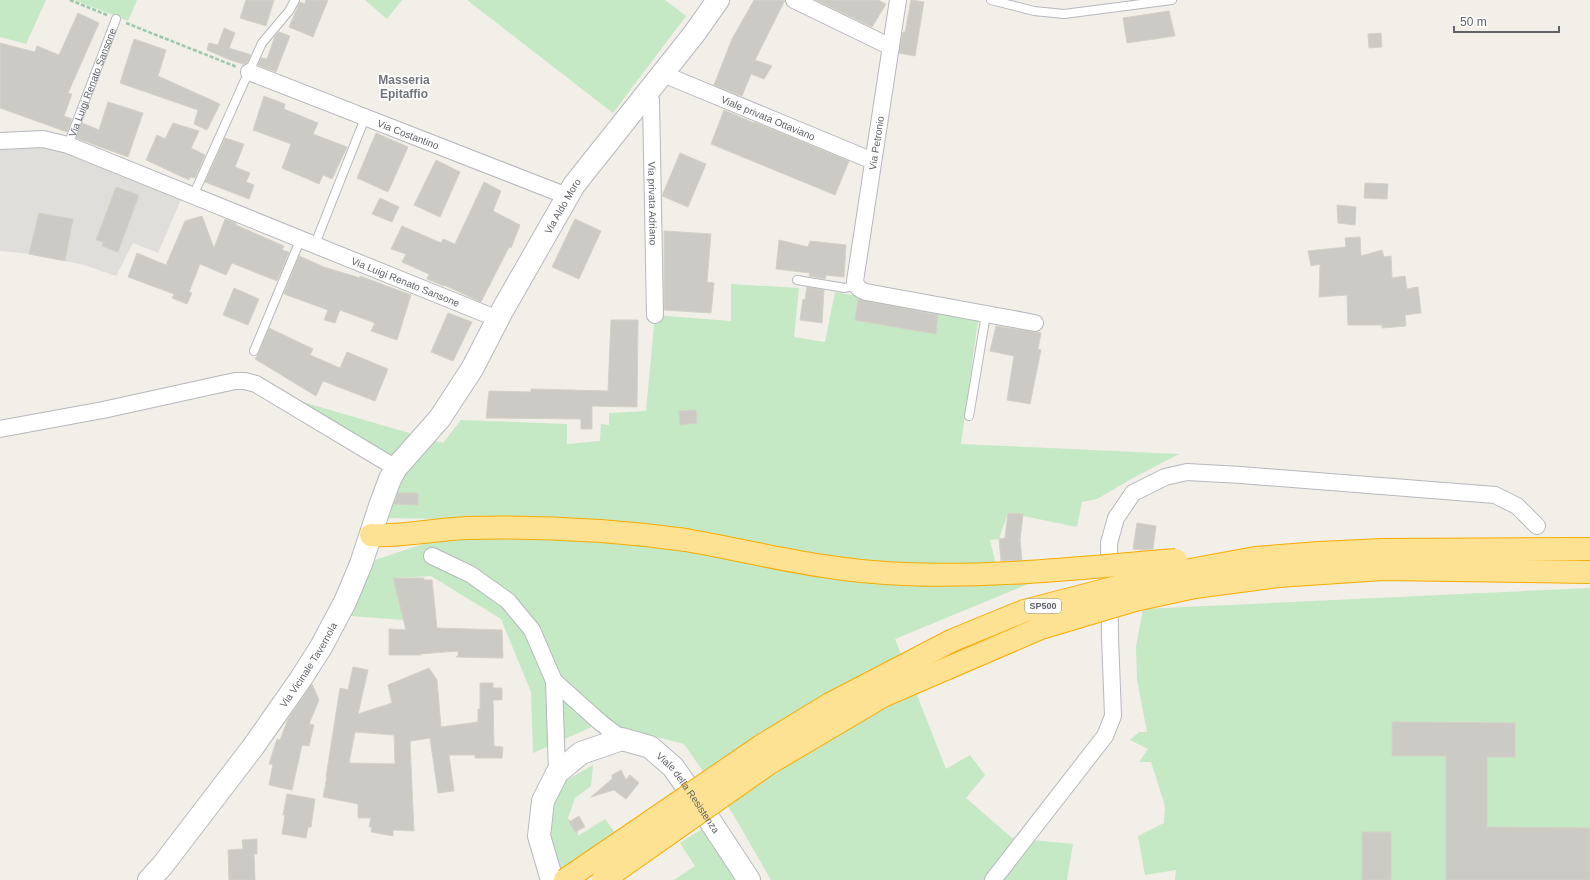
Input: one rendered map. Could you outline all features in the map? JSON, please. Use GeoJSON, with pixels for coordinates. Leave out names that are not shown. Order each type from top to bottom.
{"type":"FeatureCollection","features":[{"type":"Feature","properties":{"kind":"highway"},"geometry":{"type":"LineString","coordinates":[[371,536],[387,536],[466,528],[560,528],[627,533],[686,540],[841,569],[903,574],[998,574],[1177,560],[1255,558]]}},
{"type":"Feature","properties":{"kind":"highway","name":"SP500"},"geometry":{"type":"LineString","coordinates":[[565,880],[761,746],[830,704],[953,640],[1024,610],[1163,574],[1255,558],[1382,550],[1590,549]]}},
{"type":"Feature","properties":{"kind":"highway","name":"SP500"},"geometry":{"type":"LineString","coordinates":[[603,880],[768,764],[877,700],[1041,628],[1135,600],[1216,584],[1278,576],[1383,569],[1590,572]]}},
{"type":"Feature","properties":{"kind":"street","name":"Via Aldo Moro"},"geometry":{"type":"LineString","coordinates":[[431,429],[440,418],[472,369],[498,319],[574,185],[694,34],[718,0]]}},
{"type":"Feature","properties":{"kind":"street"},"geometry":{"type":"LineString","coordinates":[[794,0],[891,47]]}},
{"type":"Feature","properties":{"kind":"street","name":"Via Petronio"},"geometry":{"type":"LineString","coordinates":[[856,285],[855,281],[898,0]]}},
{"type":"Feature","properties":{"kind":"street","name":"Viale privata Ottaviano"},"geometry":{"type":"LineString","coordinates":[[662,74],[873,160]]}},
{"type":"Feature","properties":{"kind":"street","name":"Via Costantino"},"geometry":{"type":"LineString","coordinates":[[247,76],[567,196]]}},
{"type":"Feature","properties":{"kind":"street","name":"Via privata Adriano"},"geometry":{"type":"LineString","coordinates":[[648,92],[651,100],[655,315]]}},
{"type":"Feature","properties":{"kind":"street","name":"Via Luigi Renato Sansone"},"geometry":{"type":"LineString","coordinates":[[0,141],[43,139],[68,145],[498,319]]}},
{"type":"Feature","properties":{"kind":"street"},"geometry":{"type":"LineString","coordinates":[[856,285],[860,290],[866,292],[1034,323]]}},
{"type":"Feature","properties":{"kind":"street"},"geometry":{"type":"LineString","coordinates":[[0,429],[102,410],[235,381],[245,381],[256,384],[396,468]]}},
{"type":"Feature","properties":{"kind":"street","name":"Via Vicinale Tavernola"},"geometry":{"type":"LineString","coordinates":[[149,880],[162,866],[253,747],[321,647],[345,602],[371,536],[380,506],[396,468],[431,429]]}},
{"type":"Feature","properties":{"kind":"street"},"geometry":{"type":"LineString","coordinates":[[993,880],[1105,736],[1113,716],[1109,544],[1116,518],[1132,493],[1165,477],[1187,472],[1495,494],[1517,506],[1537,526]]}},
{"type":"Feature","properties":{"kind":"street"},"geometry":{"type":"LineString","coordinates":[[432,556],[470,574],[508,601],[532,630],[554,681],[557,772],[544,801],[539,836],[552,880]]}},
{"type":"Feature","properties":{"kind":"street"},"geometry":{"type":"LineString","coordinates":[[554,681],[601,723],[622,739]]}},
{"type":"Feature","properties":{"kind":"street"},"geometry":{"type":"LineString","coordinates":[[557,772],[581,753],[622,739]]}},
{"type":"Feature","properties":{"kind":"street","name":"Viale della Resistenza"},"geometry":{"type":"LineString","coordinates":[[622,739],[650,747],[673,767],[749,880]]}},
{"type":"Feature","properties":{"kind":"lane"},"geometry":{"type":"LineString","coordinates":[[192,196],[262,43],[290,11],[295,0]]}},
{"type":"Feature","properties":{"kind":"lane"},"geometry":{"type":"LineString","coordinates":[[991,0],[1034,11],[1064,14],[1172,0]]}},
{"type":"Feature","properties":{"kind":"lane","name":"Via Luigi Renato Sansone"},"geometry":{"type":"LineString","coordinates":[[68,145],[116,19]]}},
{"type":"Feature","properties":{"kind":"lane"},"geometry":{"type":"LineString","coordinates":[[254,351],[308,241],[363,123]]}},
{"type":"Feature","properties":{"kind":"lane"},"geometry":{"type":"LineString","coordinates":[[798,280],[845,288],[856,285]]}},
{"type":"Feature","properties":{"kind":"lane"},"geometry":{"type":"LineString","coordinates":[[969,416],[986,314]]}},
{"type":"Feature","properties":{"kind":"path"},"geometry":{"type":"LineString","coordinates":[[70,0],[247,76]]}},
{"type":"Feature","properties":{"kind":"shaded area"},"geometry":{"type":"Polygon","coordinates":[[[43,141],[182,197],[158,253],[133,243],[116,276],[84,265],[29,254],[0,251],[0,150],[43,141]]]}},
{"type":"Feature","properties":{"kind":"green space"},"geometry":{"type":"Polygon","coordinates":[[[0,0],[46,0],[26,44],[0,37],[0,0]]]}},
{"type":"Feature","properties":{"kind":"green space"},"geometry":{"type":"Polygon","coordinates":[[[75,0],[137,0],[128,21],[75,0]]]}},
{"type":"Feature","properties":{"kind":"green space"},"geometry":{"type":"Polygon","coordinates":[[[365,0],[402,0],[387,19],[365,0]]]}},
{"type":"Feature","properties":{"kind":"green space"},"geometry":{"type":"Polygon","coordinates":[[[467,0],[665,0],[686,16],[613,113],[467,0]]]}},
{"type":"Feature","properties":{"kind":"green space"},"geometry":{"type":"Polygon","coordinates":[[[731,284],[799,288],[794,337],[825,342],[835,292],[979,313],[961,444],[1179,454],[1097,499],[1082,502],[1077,527],[1008,513],[999,539],[990,540],[995,561],[1045,577],[895,639],[946,769],[970,755],[985,775],[966,798],[1012,838],[1073,844],[1067,880],[771,880],[733,814],[684,744],[601,723],[533,753],[531,692],[501,619],[431,576],[393,578],[404,620],[351,616],[375,560],[447,536],[444,519],[385,518],[399,477],[293,399],[443,443],[461,420],[567,424],[567,444],[600,441],[601,424],[609,425],[609,413],[646,411],[655,315],[731,321],[731,284]]]}},
{"type":"Feature","properties":{"kind":"green space"},"geometry":{"type":"Polygon","coordinates":[[[1590,588],[1590,880],[1175,880],[1176,870],[1145,875],[1138,836],[1164,823],[1165,806],[1151,762],[1139,762],[1148,749],[1130,740],[1139,732],[1147,732],[1137,680],[1136,647],[1143,609],[1590,588]]]}},
{"type":"Feature","properties":{"kind":"green space"},"geometry":{"type":"Polygon","coordinates":[[[593,765],[591,786],[575,798],[568,818],[578,830],[578,836],[605,819],[616,834],[558,876],[548,847],[548,812],[562,783],[593,765]]]}},
{"type":"Feature","properties":{"kind":"green space"},"geometry":{"type":"Polygon","coordinates":[[[702,829],[735,880],[674,880],[695,866],[680,843],[702,829]]]}},
{"type":"Feature","properties":{"kind":"building"},"geometry":{"type":"Polygon","coordinates":[[[246,0],[274,0],[266,26],[240,18],[246,0]]]}},
{"type":"Feature","properties":{"kind":"building"},"geometry":{"type":"Polygon","coordinates":[[[306,0],[328,0],[313,37],[289,27],[300,2],[305,4],[306,0]]]}},
{"type":"Feature","properties":{"kind":"building"},"geometry":{"type":"Polygon","coordinates":[[[754,0],[785,0],[755,60],[772,66],[764,79],[751,74],[742,96],[714,85],[732,39],[754,0]]]}},
{"type":"Feature","properties":{"kind":"building"},"geometry":{"type":"Polygon","coordinates":[[[816,0],[878,0],[886,4],[872,27],[816,0]]]}},
{"type":"Feature","properties":{"kind":"building"},"geometry":{"type":"Polygon","coordinates":[[[911,0],[924,2],[915,56],[899,53],[903,32],[905,32],[911,0]]]}},
{"type":"Feature","properties":{"kind":"building"},"geometry":{"type":"Polygon","coordinates":[[[1169,11],[1175,36],[1127,43],[1123,18],[1169,11]]]}},
{"type":"Feature","properties":{"kind":"building"},"geometry":{"type":"Polygon","coordinates":[[[78,13],[99,23],[68,93],[72,94],[64,116],[72,119],[67,132],[0,108],[0,43],[35,52],[37,46],[59,55],[78,13]]]}},
{"type":"Feature","properties":{"kind":"building"},"geometry":{"type":"Polygon","coordinates":[[[224,28],[235,33],[229,48],[251,55],[247,63],[243,64],[230,60],[207,50],[209,43],[218,45],[224,28]]]}},
{"type":"Feature","properties":{"kind":"building"},"geometry":{"type":"Polygon","coordinates":[[[279,32],[290,36],[276,72],[258,65],[261,58],[267,59],[275,36],[279,32]]]}},
{"type":"Feature","properties":{"kind":"building"},"geometry":{"type":"Polygon","coordinates":[[[1381,33],[1382,47],[1369,48],[1368,34],[1381,33]]]}},
{"type":"Feature","properties":{"kind":"building"},"geometry":{"type":"Polygon","coordinates":[[[134,39],[166,50],[158,76],[220,104],[207,130],[194,124],[198,110],[120,83],[134,39]]]}},
{"type":"Feature","properties":{"kind":"building"},"geometry":{"type":"Polygon","coordinates":[[[264,96],[285,104],[284,109],[318,123],[313,134],[347,147],[332,179],[323,175],[319,184],[282,168],[291,144],[253,130],[264,96]]]}},
{"type":"Feature","properties":{"kind":"building"},"geometry":{"type":"Polygon","coordinates":[[[108,102],[143,113],[128,157],[76,138],[82,123],[99,130],[108,102]]]}},
{"type":"Feature","properties":{"kind":"building"},"geometry":{"type":"Polygon","coordinates":[[[724,110],[849,161],[835,195],[711,144],[724,110]]]}},
{"type":"Feature","properties":{"kind":"building"},"geometry":{"type":"Polygon","coordinates":[[[173,123],[199,131],[191,148],[205,155],[195,178],[190,177],[189,180],[146,160],[157,135],[165,139],[173,123]]]}},
{"type":"Feature","properties":{"kind":"building"},"geometry":{"type":"Polygon","coordinates":[[[376,133],[408,147],[388,192],[357,178],[376,133]]]}},
{"type":"Feature","properties":{"kind":"building"},"geometry":{"type":"Polygon","coordinates":[[[225,138],[244,144],[235,167],[250,173],[246,182],[254,185],[249,199],[205,182],[225,138]]]}},
{"type":"Feature","properties":{"kind":"building"},"geometry":{"type":"Polygon","coordinates":[[[680,153],[706,164],[688,207],[662,196],[680,153]]]}},
{"type":"Feature","properties":{"kind":"building"},"geometry":{"type":"Polygon","coordinates":[[[436,160],[460,172],[440,217],[414,205],[436,160]]]}},
{"type":"Feature","properties":{"kind":"building"},"geometry":{"type":"Polygon","coordinates":[[[484,182],[501,191],[493,211],[520,225],[511,248],[509,247],[481,302],[427,279],[429,274],[402,262],[406,254],[391,249],[402,226],[441,243],[443,239],[455,244],[484,182]]]}},
{"type":"Feature","properties":{"kind":"building"},"geometry":{"type":"Polygon","coordinates":[[[1365,183],[1388,184],[1387,199],[1364,198],[1365,183]]]}},
{"type":"Feature","properties":{"kind":"building"},"geometry":{"type":"Polygon","coordinates":[[[116,187],[139,195],[118,252],[102,246],[103,242],[96,240],[116,187]]]}},
{"type":"Feature","properties":{"kind":"building"},"geometry":{"type":"Polygon","coordinates":[[[380,198],[399,207],[392,222],[372,214],[380,198]]]}},
{"type":"Feature","properties":{"kind":"building"},"geometry":{"type":"Polygon","coordinates":[[[1337,205],[1356,207],[1355,225],[1338,223],[1337,205]]]}},
{"type":"Feature","properties":{"kind":"building"},"geometry":{"type":"Polygon","coordinates":[[[39,213],[73,219],[65,261],[29,254],[39,213]]]}},
{"type":"Feature","properties":{"kind":"building"},"geometry":{"type":"Polygon","coordinates":[[[202,216],[214,248],[225,219],[284,246],[282,250],[289,252],[277,281],[232,263],[226,275],[200,264],[189,292],[192,293],[187,304],[172,298],[174,294],[128,277],[137,253],[166,265],[185,221],[202,216]]]}},
{"type":"Feature","properties":{"kind":"building"},"geometry":{"type":"Polygon","coordinates":[[[575,219],[601,231],[579,279],[552,267],[575,219]]]}},
{"type":"Feature","properties":{"kind":"building"},"geometry":{"type":"Polygon","coordinates":[[[664,231],[711,234],[707,282],[714,283],[711,313],[664,310],[664,231]]]}},
{"type":"Feature","properties":{"kind":"building"},"geometry":{"type":"Polygon","coordinates":[[[1360,237],[1361,256],[1382,250],[1384,257],[1391,256],[1392,278],[1405,276],[1407,289],[1418,287],[1421,313],[1405,315],[1406,326],[1382,328],[1382,325],[1348,325],[1347,295],[1319,297],[1320,264],[1311,266],[1308,251],[1346,247],[1345,238],[1360,237]]]}},
{"type":"Feature","properties":{"kind":"building"},"geometry":{"type":"Polygon","coordinates":[[[779,240],[808,247],[810,241],[846,245],[844,277],[826,275],[825,279],[809,276],[810,273],[776,269],[779,240]]]}},
{"type":"Feature","properties":{"kind":"building"},"geometry":{"type":"Polygon","coordinates":[[[299,256],[324,267],[360,278],[360,276],[411,295],[397,340],[371,331],[375,323],[340,310],[335,323],[324,320],[328,310],[284,294],[299,256]]]}},
{"type":"Feature","properties":{"kind":"building"},"geometry":{"type":"Polygon","coordinates":[[[807,287],[824,290],[822,323],[800,320],[803,299],[805,300],[807,287]]]}},
{"type":"Feature","properties":{"kind":"building"},"geometry":{"type":"Polygon","coordinates":[[[234,288],[259,299],[248,325],[223,315],[234,288]]]}},
{"type":"Feature","properties":{"kind":"building"},"geometry":{"type":"Polygon","coordinates":[[[858,299],[938,315],[936,334],[855,320],[858,299]]]}},
{"type":"Feature","properties":{"kind":"building"},"geometry":{"type":"Polygon","coordinates":[[[448,313],[472,322],[453,361],[431,352],[448,313]]]}},
{"type":"Feature","properties":{"kind":"building"},"geometry":{"type":"Polygon","coordinates":[[[611,320],[638,320],[637,407],[592,406],[592,429],[581,429],[581,419],[486,418],[489,391],[531,392],[531,389],[608,391],[611,320]]]}},
{"type":"Feature","properties":{"kind":"building"},"geometry":{"type":"Polygon","coordinates":[[[996,326],[1041,333],[1038,349],[1041,350],[1030,404],[1007,400],[1014,356],[990,351],[996,326]]]}},
{"type":"Feature","properties":{"kind":"building"},"geometry":{"type":"Polygon","coordinates":[[[269,328],[313,349],[310,355],[340,368],[347,352],[388,369],[375,401],[323,381],[316,396],[255,359],[269,328]]]}},
{"type":"Feature","properties":{"kind":"building"},"geometry":{"type":"Polygon","coordinates":[[[696,410],[697,423],[680,425],[679,411],[696,410]]]}},
{"type":"Feature","properties":{"kind":"building"},"geometry":{"type":"Polygon","coordinates":[[[398,493],[418,493],[418,505],[394,504],[398,493]]]}},
{"type":"Feature","properties":{"kind":"building"},"geometry":{"type":"Polygon","coordinates":[[[1008,513],[1023,514],[1020,540],[1022,560],[1001,561],[999,539],[1005,538],[1008,513]]]}},
{"type":"Feature","properties":{"kind":"building"},"geometry":{"type":"Polygon","coordinates":[[[1137,523],[1156,526],[1153,549],[1133,549],[1137,523]]]}},
{"type":"Feature","properties":{"kind":"building"},"geometry":{"type":"Polygon","coordinates":[[[393,578],[424,578],[424,580],[432,580],[437,628],[502,630],[503,658],[456,657],[458,656],[458,651],[420,654],[421,655],[389,655],[389,629],[406,630],[393,578]]]}},
{"type":"Feature","properties":{"kind":"building"},"geometry":{"type":"Polygon","coordinates":[[[353,667],[368,670],[358,714],[392,703],[388,685],[429,668],[437,680],[441,727],[478,722],[478,709],[480,709],[480,683],[493,683],[493,688],[502,688],[502,700],[493,700],[494,746],[503,747],[502,758],[475,758],[475,755],[449,755],[454,791],[438,793],[430,738],[410,741],[414,831],[393,830],[393,836],[371,832],[372,827],[369,827],[371,818],[358,818],[358,804],[323,797],[340,688],[348,690],[353,667]],[[355,732],[349,763],[395,764],[394,735],[355,732]]]}},
{"type":"Feature","properties":{"kind":"building"},"geometry":{"type":"Polygon","coordinates":[[[312,684],[319,700],[309,724],[314,725],[309,746],[302,745],[292,790],[269,785],[273,764],[269,764],[277,739],[280,740],[288,719],[312,684]]]}},
{"type":"Feature","properties":{"kind":"building"},"geometry":{"type":"Polygon","coordinates":[[[1392,722],[1515,723],[1515,757],[1487,757],[1487,827],[1590,828],[1590,880],[1446,880],[1446,756],[1392,756],[1392,722]]]}},
{"type":"Feature","properties":{"kind":"building"},"geometry":{"type":"Polygon","coordinates":[[[621,770],[626,780],[630,775],[639,783],[626,799],[614,790],[591,797],[612,779],[612,775],[621,770]]]}},
{"type":"Feature","properties":{"kind":"building"},"geometry":{"type":"Polygon","coordinates":[[[287,794],[315,799],[311,827],[308,827],[306,838],[282,834],[285,815],[283,815],[287,794]]]}},
{"type":"Feature","properties":{"kind":"building"},"geometry":{"type":"Polygon","coordinates":[[[579,816],[585,827],[575,832],[569,822],[579,816]]]}},
{"type":"Feature","properties":{"kind":"building"},"geometry":{"type":"Polygon","coordinates":[[[1362,832],[1391,832],[1391,880],[1362,880],[1362,832]]]}},
{"type":"Feature","properties":{"kind":"building"},"geometry":{"type":"Polygon","coordinates":[[[257,839],[257,854],[254,854],[255,880],[229,880],[228,850],[243,849],[242,840],[257,839]]]}},
{"type":"Feature","properties":{"kind":"district","name":"Masseria Epitaffio"},"geometry":{"type":"Point","coordinates":[404,87]}}]}
